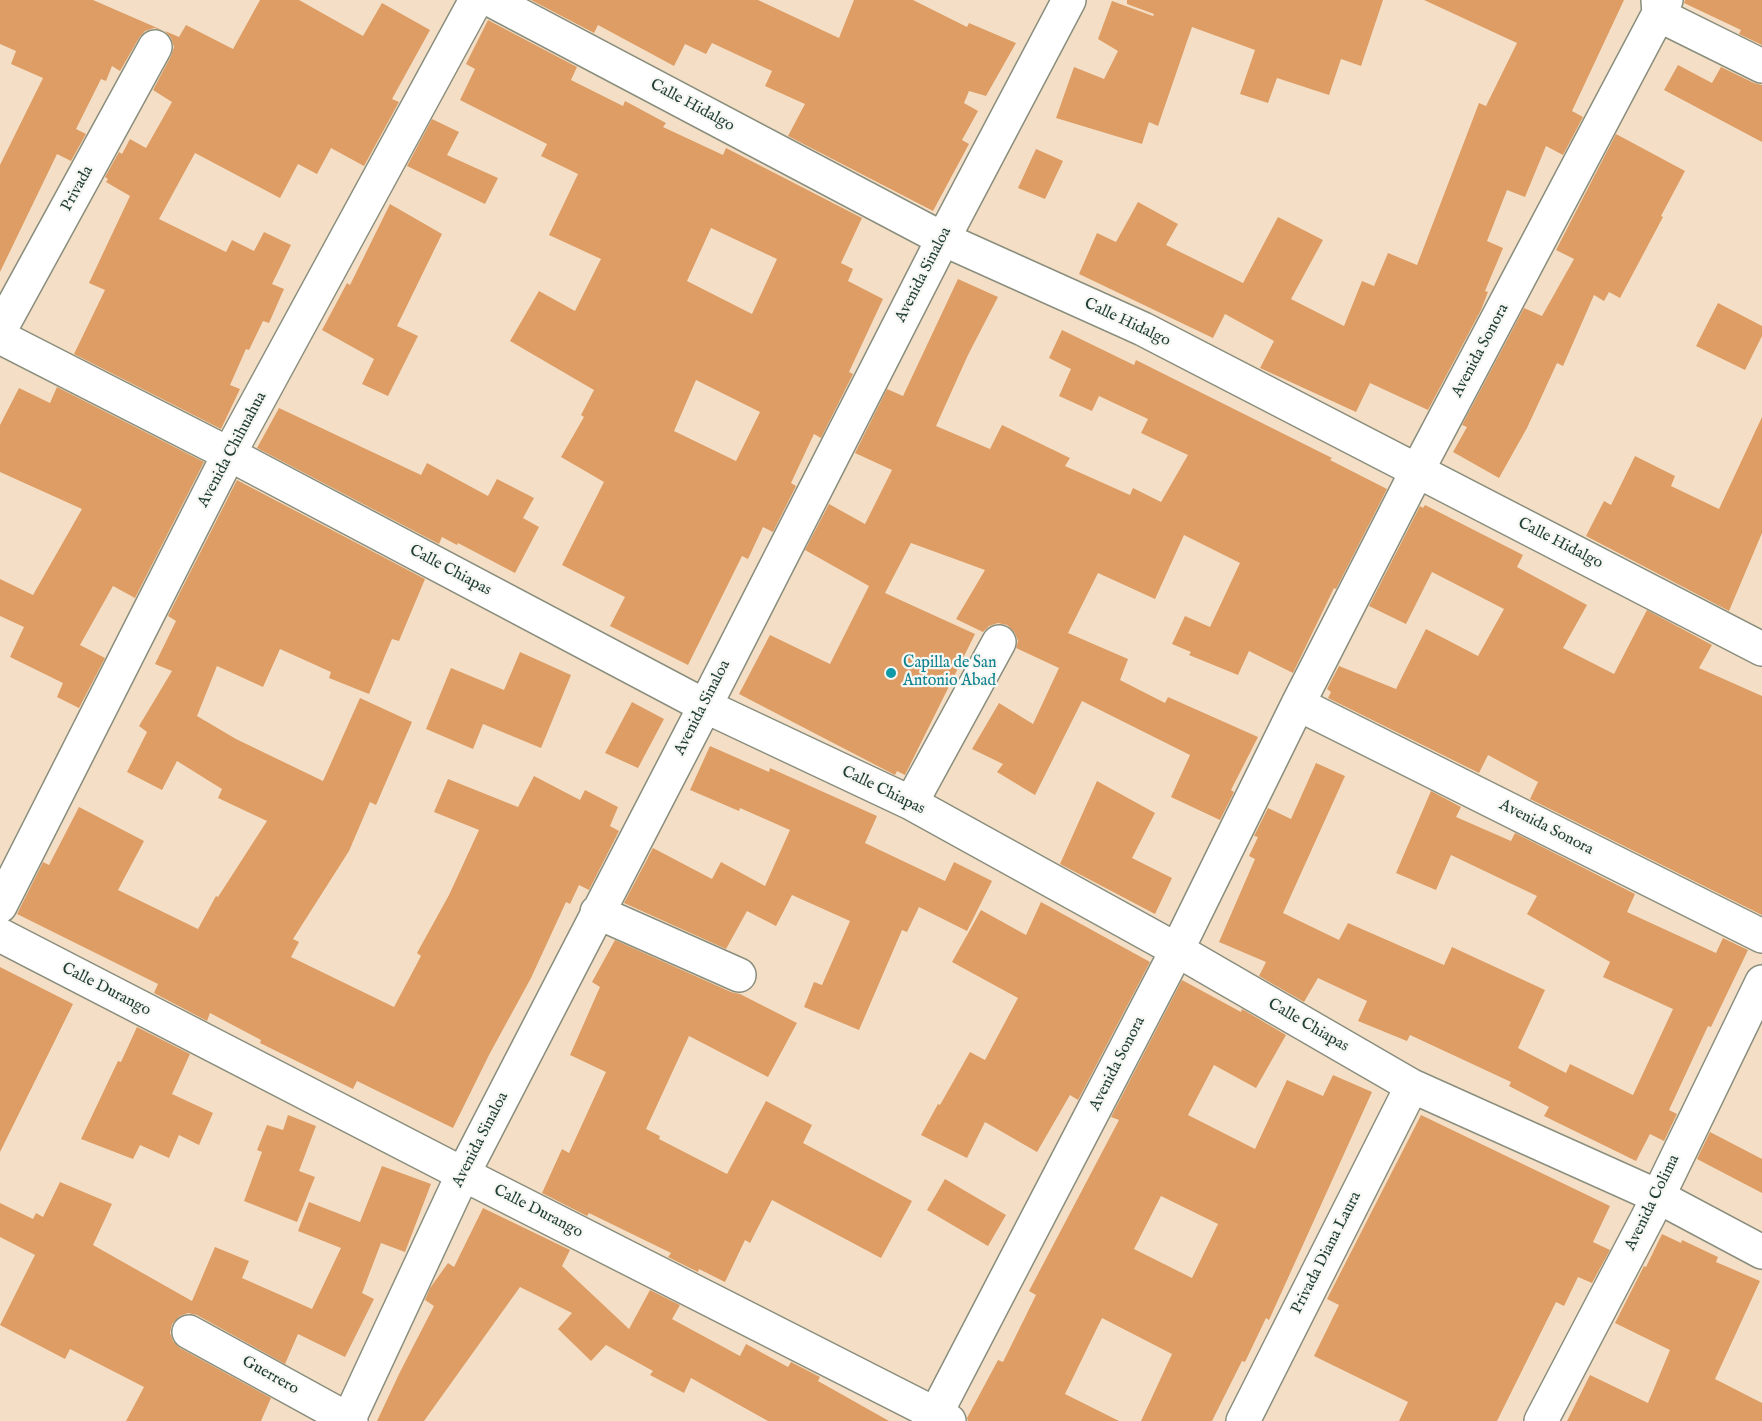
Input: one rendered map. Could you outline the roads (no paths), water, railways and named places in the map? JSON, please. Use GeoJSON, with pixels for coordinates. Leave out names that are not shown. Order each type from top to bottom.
{"type":"FeatureCollection","features":[{"type":"Feature","properties":{"kind":"street","name":"Avenida Chihuahua"},"geometry":{"type":"LineString","coordinates":[[0,906],[229,454],[476,0]]}},
{"type":"Feature","properties":{"kind":"street","name":"Calle Hidalgo"},"geometry":{"type":"LineString","coordinates":[[491,0],[943,239],[1143,329],[1762,649]]}},
{"type":"Feature","properties":{"kind":"street","name":"Avenida Sinaloa"},"geometry":{"type":"LineString","coordinates":[[349,1420],[463,1174],[1068,0]]}},
{"type":"Feature","properties":{"kind":"street"},"geometry":{"type":"LineString","coordinates":[[1661,5],[1762,66]]}},
{"type":"Feature","properties":{"kind":"street","name":"Avenida Sonora"},"geometry":{"type":"LineString","coordinates":[[939,1419],[1177,950],[1298,704],[1661,5]]}},
{"type":"Feature","properties":{"kind":"street","name":"Privada"},"geometry":{"type":"LineString","coordinates":[[0,330],[155,47]]}},
{"type":"Feature","properties":{"kind":"street","name":"Calle Chiapas"},"geometry":{"type":"LineString","coordinates":[[0,337],[229,454],[705,706],[911,803],[1177,950],[1412,1086],[1656,1196],[1762,1252]]}},
{"type":"Feature","properties":{"kind":"street"},"geometry":{"type":"LineString","coordinates":[[911,803],[999,642]]}},
{"type":"Feature","properties":{"kind":"street","name":"Avenida Sonora"},"geometry":{"type":"LineString","coordinates":[[1298,704],[1762,936]]}},
{"type":"Feature","properties":{"kind":"street"},"geometry":{"type":"LineString","coordinates":[[597,912],[740,975]]}},
{"type":"Feature","properties":{"kind":"street","name":"Calle Durango"},"geometry":{"type":"LineString","coordinates":[[0,935],[939,1419]]}},
{"type":"Feature","properties":{"kind":"street","name":"Avenida Colima"},"geometry":{"type":"LineString","coordinates":[[1541,1421],[1649,1215],[1656,1196],[1762,982]]}},
{"type":"Feature","properties":{"kind":"street","name":"Privada Diana Laura"},"geometry":{"type":"LineString","coordinates":[[1243,1421],[1412,1086]]}},
{"type":"Feature","properties":{"kind":"street","name":"Guerrero"},"geometry":{"type":"LineString","coordinates":[[189,1332],[349,1420]]}},
{"type":"Feature","properties":{"kind":"place","name":"Capilla de San Antonio Abad"},"geometry":{"type":"Point","coordinates":[891,673]}}]}
